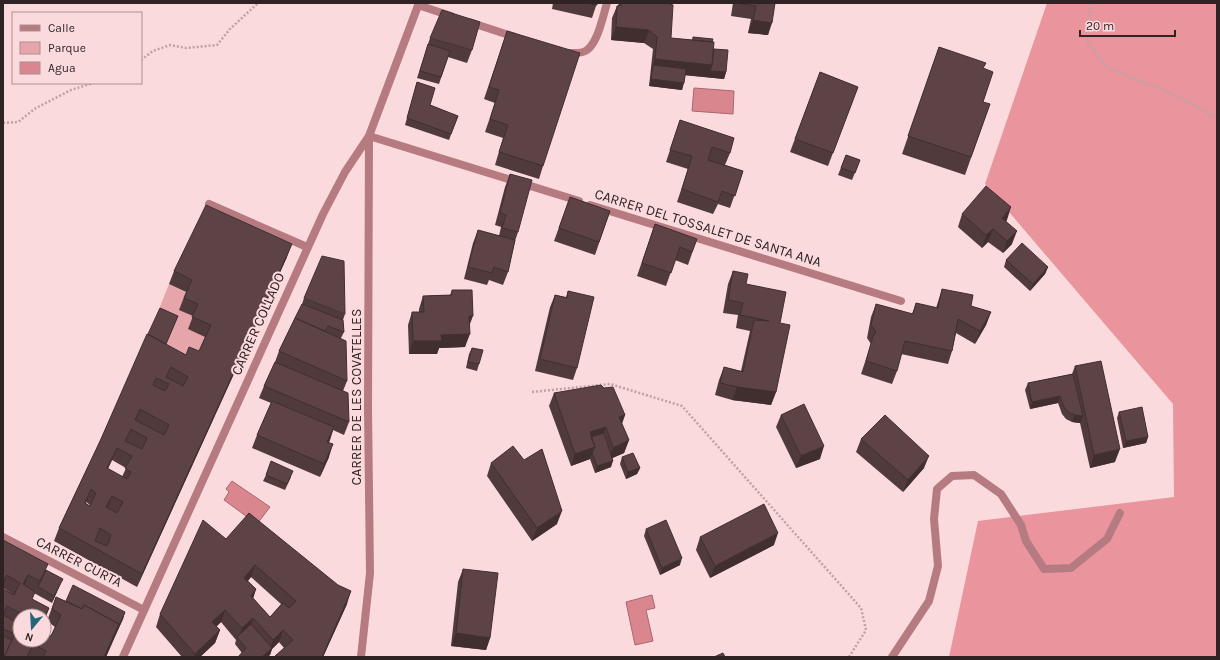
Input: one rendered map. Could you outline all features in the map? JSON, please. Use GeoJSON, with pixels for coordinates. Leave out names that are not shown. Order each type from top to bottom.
{"type":"FeatureCollection","features":[{"type":"Feature","properties":{"kind":"street"},"geometry":{"type":"LineString","coordinates":[[563,52],[577,53],[586,51],[593,43],[608,3]]}},
{"type":"Feature","properties":{"kind":"street"},"geometry":{"type":"LineString","coordinates":[[419,4],[520,38]]}},
{"type":"Feature","properties":{"kind":"street","name":"CARRER COLLADO"},"geometry":{"type":"LineString","coordinates":[[123,657],[307,247],[345,172],[369,136],[419,4]]}},
{"type":"Feature","properties":{"kind":"street","name":"CARRER DEL TOSSALET DE SANTA ANA"},"geometry":{"type":"LineString","coordinates":[[369,136],[901,301]]}},
{"type":"Feature","properties":{"kind":"street","name":"CARRER DE LES COVATELLES"},"geometry":{"type":"LineString","coordinates":[[361,657],[370,573],[368,409],[369,136]]}},
{"type":"Feature","properties":{"kind":"street"},"geometry":{"type":"LineString","coordinates":[[210,204],[307,247]]}},
{"type":"Feature","properties":{"kind":"street"},"geometry":{"type":"LineString","coordinates":[[892,657],[930,601],[938,566],[934,519],[937,489],[952,476],[974,475],[1001,494],[1021,525],[1026,541],[1044,569],[1071,568],[1107,539],[1120,513]]}},
{"type":"Feature","properties":{"kind":"street","name":"CARRER CURTA"},"geometry":{"type":"LineString","coordinates":[[3,537],[144,610]]}},
{"type":"Feature","properties":{"kind":"path"},"geometry":{"type":"LineString","coordinates":[[142,59],[153,51],[170,45],[186,48],[217,45],[230,29],[258,3]]}},
{"type":"Feature","properties":{"kind":"path"},"geometry":{"type":"LineString","coordinates":[[1091,3],[1087,42],[1108,68],[1175,95],[1217,118]]}},
{"type":"Feature","properties":{"kind":"path"},"geometry":{"type":"LineString","coordinates":[[3,123],[18,122],[36,108],[71,90],[90,84]]}},
{"type":"Feature","properties":{"kind":"path"},"geometry":{"type":"LineString","coordinates":[[532,392],[610,384],[682,406],[861,608],[866,630],[849,657]]}},
{"type":"Feature","properties":{"kind":"green space"},"geometry":{"type":"Polygon","coordinates":[[[169,284],[187,293],[194,317],[206,337],[194,364],[161,357],[157,314],[169,284]]]}},
{"type":"Feature","properties":{"kind":"shaded area"},"geometry":{"type":"Polygon","coordinates":[[[1047,3],[1217,3],[1217,657],[949,657],[978,521],[1174,497],[1173,404],[985,184],[1047,3]]]}},
{"type":"Feature","properties":{"kind":"water"},"geometry":{"type":"Polygon","coordinates":[[[694,88],[734,91],[733,114],[692,111],[694,88]]]}},
{"type":"Feature","properties":{"kind":"water"},"geometry":{"type":"Polygon","coordinates":[[[232,481],[270,507],[257,524],[224,500],[229,492],[226,489],[232,481]]]}},
{"type":"Feature","properties":{"kind":"water"},"geometry":{"type":"Polygon","coordinates":[[[652,595],[655,608],[646,610],[653,641],[635,645],[626,602],[652,595]]]}},
{"type":"Feature","properties":{"kind":"building"},"geometry":{"type":"Polygon","coordinates":[[[585,3],[597,3],[597,5],[585,3]]]}},
{"type":"Feature","properties":{"kind":"building"},"geometry":{"type":"Polygon","coordinates":[[[622,3],[667,3],[673,5],[671,38],[714,42],[712,65],[655,59],[657,37],[649,30],[616,27],[617,6],[622,5],[622,3]]]}},
{"type":"Feature","properties":{"kind":"building"},"geometry":{"type":"Polygon","coordinates":[[[736,3],[775,3],[772,23],[753,20],[756,6],[736,3]]]}},
{"type":"Feature","properties":{"kind":"building"},"geometry":{"type":"Polygon","coordinates":[[[442,10],[480,22],[472,50],[430,38],[442,10]]]}},
{"type":"Feature","properties":{"kind":"building"},"geometry":{"type":"Polygon","coordinates":[[[507,31],[580,53],[543,166],[499,152],[508,125],[490,119],[499,90],[489,87],[507,31]]]}},
{"type":"Feature","properties":{"kind":"building"},"geometry":{"type":"Polygon","coordinates":[[[693,37],[713,39],[712,42],[693,40],[693,37]]]}},
{"type":"Feature","properties":{"kind":"building"},"geometry":{"type":"Polygon","coordinates":[[[428,44],[450,51],[441,77],[420,71],[428,44]]]}},
{"type":"Feature","properties":{"kind":"building"},"geometry":{"type":"Polygon","coordinates":[[[939,47],[986,63],[983,68],[993,72],[983,102],[990,104],[971,157],[908,136],[939,47]]]}},
{"type":"Feature","properties":{"kind":"building"},"geometry":{"type":"Polygon","coordinates":[[[714,49],[728,50],[726,72],[710,71],[714,49]]]}},
{"type":"Feature","properties":{"kind":"building"},"geometry":{"type":"Polygon","coordinates":[[[653,65],[686,69],[684,83],[651,79],[653,65]]]}},
{"type":"Feature","properties":{"kind":"building"},"geometry":{"type":"Polygon","coordinates":[[[820,72],[858,87],[833,153],[795,139],[820,72]]]}},
{"type":"Feature","properties":{"kind":"building"},"geometry":{"type":"Polygon","coordinates":[[[417,82],[435,88],[430,105],[458,116],[451,134],[407,118],[417,82]]]}},
{"type":"Feature","properties":{"kind":"building"},"geometry":{"type":"Polygon","coordinates":[[[680,120],[734,138],[730,153],[712,147],[708,160],[743,171],[735,196],[722,191],[718,202],[682,189],[692,156],[670,150],[680,120]]]}},
{"type":"Feature","properties":{"kind":"building"},"geometry":{"type":"Polygon","coordinates":[[[846,155],[860,160],[855,173],[841,168],[846,155]]]}},
{"type":"Feature","properties":{"kind":"building"},"geometry":{"type":"Polygon","coordinates":[[[510,174],[532,180],[518,232],[502,228],[506,215],[500,213],[510,174]]]}},
{"type":"Feature","properties":{"kind":"building"},"geometry":{"type":"Polygon","coordinates":[[[986,186],[1011,207],[1002,218],[1017,231],[1007,241],[993,229],[986,235],[962,214],[986,186]]]}},
{"type":"Feature","properties":{"kind":"building"},"geometry":{"type":"Polygon","coordinates":[[[570,197],[610,211],[599,242],[559,228],[570,197]]]}},
{"type":"Feature","properties":{"kind":"building"},"geometry":{"type":"Polygon","coordinates":[[[206,205],[292,244],[142,574],[59,528],[101,439],[147,334],[186,355],[189,347],[199,351],[211,325],[192,317],[198,304],[184,298],[192,280],[174,271],[206,205]],[[171,367],[166,377],[183,386],[188,377],[171,367]],[[156,378],[153,385],[165,391],[169,384],[156,378]],[[140,409],[135,420],[164,435],[169,425],[140,409]],[[131,429],[125,441],[142,449],[147,438],[131,429]],[[117,448],[107,468],[127,479],[131,472],[125,468],[132,456],[117,448]],[[91,489],[85,503],[90,506],[96,493],[91,489]],[[112,496],[106,507],[117,513],[123,502],[112,496]],[[100,528],[95,541],[107,546],[111,535],[100,528]]]}},
{"type":"Feature","properties":{"kind":"building"},"geometry":{"type":"Polygon","coordinates":[[[655,224],[697,239],[692,252],[680,247],[671,273],[642,263],[655,224]]]}},
{"type":"Feature","properties":{"kind":"building"},"geometry":{"type":"Polygon","coordinates":[[[478,230],[515,240],[508,272],[494,267],[492,273],[468,267],[478,230]]]}},
{"type":"Feature","properties":{"kind":"building"},"geometry":{"type":"Polygon","coordinates":[[[1022,243],[1048,267],[1033,284],[1006,260],[1022,243]]]}},
{"type":"Feature","properties":{"kind":"building"},"geometry":{"type":"Polygon","coordinates":[[[322,256],[344,261],[345,314],[304,298],[322,256]]]}},
{"type":"Feature","properties":{"kind":"building"},"geometry":{"type":"Polygon","coordinates":[[[733,271],[748,274],[746,284],[786,292],[780,323],[790,325],[776,392],[737,387],[720,383],[724,367],[743,372],[754,320],[769,321],[740,315],[743,303],[728,300],[733,271]]]}},
{"type":"Feature","properties":{"kind":"building"},"geometry":{"type":"Polygon","coordinates":[[[942,289],[973,295],[971,306],[991,312],[980,331],[958,319],[952,351],[905,341],[897,371],[866,361],[873,336],[876,332],[871,325],[876,304],[913,314],[916,303],[938,308],[942,289]]]}},
{"type":"Feature","properties":{"kind":"building"},"geometry":{"type":"Polygon","coordinates":[[[452,290],[472,290],[473,316],[469,316],[470,334],[441,335],[442,341],[413,341],[412,312],[424,312],[423,296],[452,295],[452,290]]]}},
{"type":"Feature","properties":{"kind":"building"},"geometry":{"type":"Polygon","coordinates":[[[568,291],[594,297],[577,368],[540,359],[555,295],[567,298],[568,291]]]}},
{"type":"Feature","properties":{"kind":"building"},"geometry":{"type":"Polygon","coordinates":[[[302,304],[343,320],[344,332],[328,326],[325,331],[295,318],[302,304]]]}},
{"type":"Feature","properties":{"kind":"building"},"geometry":{"type":"Polygon","coordinates":[[[160,308],[178,316],[166,344],[148,334],[160,308]]]}},
{"type":"Feature","properties":{"kind":"building"},"geometry":{"type":"Polygon","coordinates":[[[295,318],[346,341],[347,381],[279,351],[295,318]]]}},
{"type":"Feature","properties":{"kind":"building"},"geometry":{"type":"Polygon","coordinates":[[[472,348],[483,350],[479,364],[468,362],[472,348]]]}},
{"type":"Feature","properties":{"kind":"building"},"geometry":{"type":"Polygon","coordinates":[[[1101,361],[1120,449],[1094,455],[1075,366],[1101,361]]]}},
{"type":"Feature","properties":{"kind":"building"},"geometry":{"type":"Polygon","coordinates":[[[275,362],[348,393],[349,422],[264,386],[275,362]]]}},
{"type":"Feature","properties":{"kind":"building"},"geometry":{"type":"Polygon","coordinates":[[[1073,374],[1083,416],[1068,412],[1064,407],[1060,396],[1032,402],[1028,383],[1073,374]]]}},
{"type":"Feature","properties":{"kind":"building"},"geometry":{"type":"Polygon","coordinates":[[[601,385],[604,388],[613,387],[625,415],[619,417],[629,440],[613,448],[606,427],[590,432],[595,447],[575,454],[554,393],[601,385]]]}},
{"type":"Feature","properties":{"kind":"building"},"geometry":{"type":"Polygon","coordinates":[[[272,401],[334,427],[327,442],[333,444],[324,464],[257,435],[272,401]]]}},
{"type":"Feature","properties":{"kind":"building"},"geometry":{"type":"Polygon","coordinates":[[[804,404],[824,446],[801,456],[781,415],[804,404]]]}},
{"type":"Feature","properties":{"kind":"building"},"geometry":{"type":"Polygon","coordinates":[[[1142,407],[1148,437],[1126,441],[1119,412],[1142,407]]]}},
{"type":"Feature","properties":{"kind":"building"},"geometry":{"type":"Polygon","coordinates":[[[885,415],[929,456],[908,480],[861,439],[885,415]]]}},
{"type":"Feature","properties":{"kind":"building"},"geometry":{"type":"Polygon","coordinates":[[[604,433],[613,461],[597,466],[592,453],[595,447],[591,437],[604,433]]]}},
{"type":"Feature","properties":{"kind":"building"},"geometry":{"type":"Polygon","coordinates":[[[513,446],[524,460],[542,449],[562,511],[537,528],[491,463],[513,446]]]}},
{"type":"Feature","properties":{"kind":"building"},"geometry":{"type":"Polygon","coordinates":[[[633,453],[640,468],[628,472],[622,457],[633,453]]]}},
{"type":"Feature","properties":{"kind":"building"},"geometry":{"type":"Polygon","coordinates":[[[271,461],[293,471],[287,484],[266,475],[271,461]]]}},
{"type":"Feature","properties":{"kind":"building"},"geometry":{"type":"Polygon","coordinates":[[[764,504],[778,533],[715,566],[700,537],[764,504]]]}},
{"type":"Feature","properties":{"kind":"building"},"geometry":{"type":"Polygon","coordinates":[[[249,513],[338,585],[351,591],[322,657],[274,657],[293,640],[283,630],[273,640],[253,618],[242,628],[225,610],[212,622],[220,630],[195,654],[160,614],[203,520],[226,539],[249,513]],[[255,565],[244,578],[256,589],[251,596],[270,617],[283,603],[289,608],[296,601],[255,565]]]}},
{"type":"Feature","properties":{"kind":"building"},"geometry":{"type":"Polygon","coordinates":[[[666,520],[682,558],[662,568],[646,529],[666,520]]]}},
{"type":"Feature","properties":{"kind":"building"},"geometry":{"type":"Polygon","coordinates":[[[3,540],[48,564],[40,581],[28,575],[23,584],[35,592],[32,599],[49,608],[12,609],[7,606],[3,615],[3,589],[14,595],[20,583],[7,575],[3,582],[3,540]]]}},
{"type":"Feature","properties":{"kind":"building"},"geometry":{"type":"Polygon","coordinates":[[[463,569],[498,573],[490,638],[456,633],[463,569]]]}},
{"type":"Feature","properties":{"kind":"building"},"geometry":{"type":"Polygon","coordinates":[[[46,570],[63,579],[54,596],[38,587],[46,570]]]}},
{"type":"Feature","properties":{"kind":"building"},"geometry":{"type":"Polygon","coordinates":[[[73,585],[125,612],[117,630],[119,624],[84,605],[82,609],[66,601],[73,585]]]}},
{"type":"Feature","properties":{"kind":"building"},"geometry":{"type":"Polygon","coordinates":[[[56,597],[82,609],[84,605],[119,624],[104,657],[43,657],[46,651],[40,648],[52,648],[52,634],[61,615],[52,609],[56,597]]]}},
{"type":"Feature","properties":{"kind":"building"},"geometry":{"type":"Polygon","coordinates":[[[3,615],[12,620],[12,633],[3,629],[3,615]]]}},
{"type":"Feature","properties":{"kind":"building"},"geometry":{"type":"Polygon","coordinates":[[[251,624],[272,648],[263,657],[238,657],[246,648],[237,637],[251,624]]]}},
{"type":"Feature","properties":{"kind":"building"},"geometry":{"type":"Polygon","coordinates":[[[3,636],[12,640],[3,657],[3,636]]]}},
{"type":"Feature","properties":{"kind":"building"},"geometry":{"type":"Polygon","coordinates":[[[12,640],[12,648],[31,648],[27,657],[4,657],[12,640]]]}},
{"type":"Feature","properties":{"kind":"building"},"geometry":{"type":"Polygon","coordinates":[[[723,653],[725,657],[714,657],[723,653]]]}}]}
